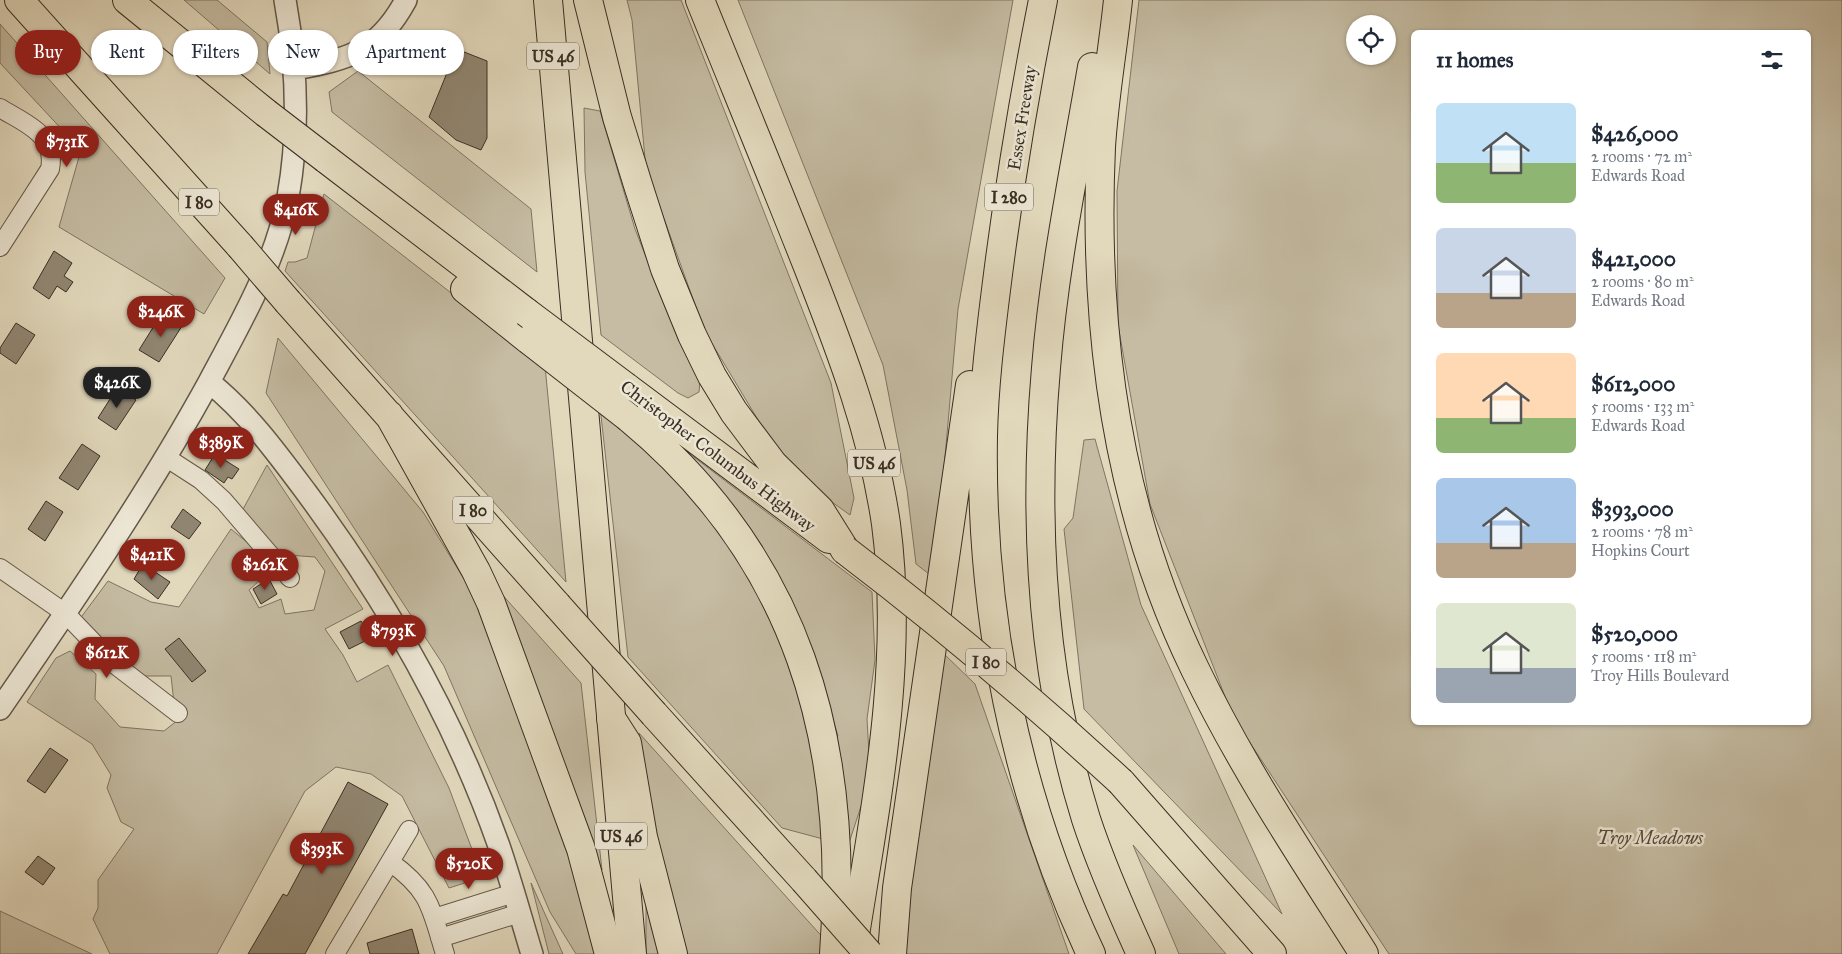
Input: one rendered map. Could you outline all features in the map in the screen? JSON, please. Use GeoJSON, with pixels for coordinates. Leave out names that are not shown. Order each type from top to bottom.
{"type":"FeatureCollection","features":[{"type":"Feature","properties":{"kind":"highway","name":"I 80"},"geometry":{"type":"LineString","coordinates":[[19,0],[869,954]]}},
{"type":"Feature","properties":{"kind":"highway","name":"Christopher Columbus Highway"},"geometry":{"type":"LineString","coordinates":[[127,0],[266,113],[390,209],[845,550],[946,629],[1121,782],[1272,954]]}},
{"type":"Feature","properties":{"kind":"highway","name":"US 46"},"geometry":{"type":"LineString","coordinates":[[548,0],[632,954]]}},
{"type":"Feature","properties":{"kind":"highway"},"geometry":{"type":"LineString","coordinates":[[588,0],[615,108],[638,185],[668,277],[692,334],[712,376],[746,430],[773,464],[820,510],[845,550]]}},
{"type":"Feature","properties":{"kind":"highway","name":"US 46"},"geometry":{"type":"LineString","coordinates":[[700,0],[841,350],[870,442],[886,524],[892,606],[889,697],[869,856],[852,954]]}},
{"type":"Feature","properties":{"kind":"highway","name":"Essex Freeway"},"geometry":{"type":"LineString","coordinates":[[1043,0],[1002,243],[988,355],[983,436],[983,500],[989,580],[1005,692],[1028,790],[1052,860],[1091,954]]}},
{"type":"Feature","properties":{"kind":"highway"},"geometry":{"type":"LineString","coordinates":[[1106,0],[1092,63],[1055,286],[1046,367],[1041,441],[1041,538],[1053,677],[1073,771],[1102,865],[1140,954]]}},
{"type":"Feature","properties":{"kind":"highway"},"geometry":{"type":"LineString","coordinates":[[1118,0],[1101,147],[1100,292],[1113,408],[1128,481],[1148,552],[1170,612],[1193,666],[1224,728],[1260,790],[1364,954]]}},
{"type":"Feature","properties":{"kind":"highway"},"geometry":{"type":"LineString","coordinates":[[390,209],[407,242],[629,418],[685,468],[730,523],[769,584],[798,648],[818,713],[832,790],[838,886],[834,954]]}},
{"type":"Feature","properties":{"kind":"highway"},"geometry":{"type":"LineString","coordinates":[[892,954],[897,888],[972,372],[988,355]]}},
{"type":"Feature","properties":{"kind":"highway"},"geometry":{"type":"LineString","coordinates":[[389,415],[476,571],[491,603],[581,849],[609,954]]}},
{"type":"Feature","properties":{"kind":"highway"},"geometry":{"type":"LineString","coordinates":[[611,718],[627,743],[644,837],[674,954]]}},
{"type":"Feature","properties":{"kind":"street"},"geometry":{"type":"LineString","coordinates":[[284,0],[289,30]]}},
{"type":"Feature","properties":{"kind":"street"},"geometry":{"type":"LineString","coordinates":[[338,61],[359,53],[382,33],[398,15],[406,0]]}},
{"type":"Feature","properties":{"kind":"street"},"geometry":{"type":"LineString","coordinates":[[0,709],[167,458],[245,314],[273,248],[288,199],[295,152],[297,109],[295,75]]}},
{"type":"Feature","properties":{"kind":"street"},"geometry":{"type":"LineString","coordinates":[[0,108],[38,131],[45,139],[52,159],[50,169],[0,247]]}},
{"type":"Feature","properties":{"kind":"street"},"geometry":{"type":"LineString","coordinates":[[209,382],[230,398],[264,438],[334,530],[375,592],[411,653],[450,727],[492,828],[532,954]]}},
{"type":"Feature","properties":{"kind":"street"},"geometry":{"type":"LineString","coordinates":[[167,458],[200,480],[224,501],[290,578]]}},
{"type":"Feature","properties":{"kind":"street"},"geometry":{"type":"LineString","coordinates":[[0,568],[64,613],[113,663],[178,713]]}},
{"type":"Feature","properties":{"kind":"street"},"geometry":{"type":"LineString","coordinates":[[335,954],[409,830]]}},
{"type":"Feature","properties":{"kind":"street"},"geometry":{"type":"LineString","coordinates":[[390,862],[408,874],[422,889],[428,900],[443,946],[520,913]]}},
{"type":"Feature","properties":{"kind":"street"},"geometry":{"type":"LineString","coordinates":[[434,918],[514,893]]}},
{"type":"Feature","properties":{"kind":"green space"},"geometry":{"type":"Polygon","coordinates":[[[184,0],[217,0],[253,30],[219,30],[184,0]]]}},
{"type":"Feature","properties":{"kind":"green space"},"geometry":{"type":"Polygon","coordinates":[[[627,0],[681,0],[831,383],[854,498],[850,515],[818,492],[769,438],[705,332],[646,169],[632,20],[627,0]]]}},
{"type":"Feature","properties":{"kind":"green space"},"geometry":{"type":"Polygon","coordinates":[[[738,0],[1013,0],[958,309],[943,480],[929,574],[916,564],[907,490],[883,365],[738,0]]]}},
{"type":"Feature","properties":{"kind":"green space","name":"Troy Meadows"},"geometry":{"type":"Polygon","coordinates":[[[1139,0],[1842,0],[1842,954],[1389,954],[1233,717],[1150,504],[1118,325],[1117,191],[1139,0]]]}},
{"type":"Feature","properties":{"kind":"green space"},"geometry":{"type":"Polygon","coordinates":[[[0,24],[15,41],[15,75],[45,75],[225,278],[204,314],[59,227],[81,150],[0,63],[0,24]]]}},
{"type":"Feature","properties":{"kind":"green space"},"geometry":{"type":"Polygon","coordinates":[[[258,34],[267,42],[268,72],[258,64],[258,34]]]}},
{"type":"Feature","properties":{"kind":"green space"},"geometry":{"type":"Polygon","coordinates":[[[352,75],[363,75],[531,209],[537,272],[332,112],[329,92],[352,75]]]}},
{"type":"Feature","properties":{"kind":"green space"},"geometry":{"type":"Polygon","coordinates":[[[584,108],[600,111],[635,229],[666,308],[700,380],[699,392],[688,398],[678,393],[601,335],[585,172],[584,108]]]}},
{"type":"Feature","properties":{"kind":"green space"},"geometry":{"type":"Polygon","coordinates":[[[324,194],[545,366],[566,582],[285,271],[288,262],[307,258],[324,194]]]}},
{"type":"Feature","properties":{"kind":"green space"},"geometry":{"type":"Polygon","coordinates":[[[278,338],[423,512],[472,592],[510,689],[579,883],[596,954],[576,954],[550,912],[444,666],[266,393],[278,338]]]}},
{"type":"Feature","properties":{"kind":"green space"},"geometry":{"type":"Polygon","coordinates":[[[600,407],[663,462],[691,493],[740,561],[760,598],[794,675],[806,715],[818,777],[823,839],[782,828],[628,657],[600,407]]]}},
{"type":"Feature","properties":{"kind":"green space"},"geometry":{"type":"Polygon","coordinates":[[[670,439],[872,592],[875,660],[867,719],[869,754],[867,788],[847,849],[833,740],[838,736],[796,613],[777,572],[772,574],[670,439]]]}},
{"type":"Feature","properties":{"kind":"green space"},"geometry":{"type":"Polygon","coordinates":[[[1095,439],[1141,605],[1282,914],[1084,709],[1064,529],[1073,518],[1084,440],[1095,439]]]}},
{"type":"Feature","properties":{"kind":"green space"},"geometry":{"type":"Polygon","coordinates":[[[267,465],[363,609],[325,629],[343,655],[357,682],[388,665],[449,788],[479,868],[477,879],[449,888],[402,796],[371,774],[336,767],[305,791],[217,954],[110,954],[93,919],[98,908],[98,880],[134,829],[121,822],[107,788],[111,775],[92,744],[27,702],[56,658],[70,651],[96,674],[95,699],[120,727],[164,731],[183,716],[174,703],[171,676],[126,676],[79,620],[108,581],[151,602],[179,607],[231,529],[254,548],[270,571],[249,590],[259,608],[281,599],[285,614],[314,610],[325,571],[315,557],[287,555],[266,544],[242,511],[267,465]]]}},
{"type":"Feature","properties":{"kind":"green space"},"geometry":{"type":"Polygon","coordinates":[[[499,591],[581,683],[602,870],[499,591]]]}},
{"type":"Feature","properties":{"kind":"green space"},"geometry":{"type":"Polygon","coordinates":[[[942,652],[975,684],[1069,954],[897,954],[942,652]]]}},
{"type":"Feature","properties":{"kind":"green space"},"geometry":{"type":"Polygon","coordinates":[[[639,733],[826,941],[825,954],[684,954],[650,817],[639,733]]]}},
{"type":"Feature","properties":{"kind":"green space"},"geometry":{"type":"Polygon","coordinates":[[[1133,845],[1226,954],[1179,954],[1133,845]]]}},
{"type":"Feature","properties":{"kind":"green space"},"geometry":{"type":"Polygon","coordinates":[[[531,883],[563,954],[549,954],[531,883]]]}},
{"type":"Feature","properties":{"kind":"green space"},"geometry":{"type":"Polygon","coordinates":[[[646,901],[664,954],[646,954],[646,901]]]}},
{"type":"Feature","properties":{"kind":"green space"},"geometry":{"type":"Polygon","coordinates":[[[0,911],[92,954],[0,954],[0,911]]]}},
{"type":"Feature","properties":{"kind":"building"},"geometry":{"type":"Polygon","coordinates":[[[464,52],[487,61],[487,138],[481,150],[456,140],[429,117],[446,75],[464,75],[464,52]]]}},
{"type":"Feature","properties":{"kind":"building"},"geometry":{"type":"Polygon","coordinates":[[[54,251],[72,263],[64,276],[73,282],[66,292],[57,286],[49,299],[33,288],[54,251]]]}},
{"type":"Feature","properties":{"kind":"building"},"geometry":{"type":"Polygon","coordinates":[[[162,313],[182,326],[159,362],[139,350],[162,313]]]}},
{"type":"Feature","properties":{"kind":"building"},"geometry":{"type":"Polygon","coordinates":[[[16,323],[35,335],[16,364],[0,353],[0,348],[16,323]]]}},
{"type":"Feature","properties":{"kind":"building"},"geometry":{"type":"Polygon","coordinates":[[[117,388],[136,400],[116,430],[98,418],[117,388]]]}},
{"type":"Feature","properties":{"kind":"building"},"geometry":{"type":"Polygon","coordinates":[[[82,444],[100,456],[78,490],[59,478],[82,444]]]}},
{"type":"Feature","properties":{"kind":"building"},"geometry":{"type":"Polygon","coordinates":[[[215,454],[239,469],[232,479],[228,477],[224,483],[205,470],[215,454]]]}},
{"type":"Feature","properties":{"kind":"building"},"geometry":{"type":"Polygon","coordinates":[[[46,501],[63,512],[45,541],[28,529],[46,501]]]}},
{"type":"Feature","properties":{"kind":"building"},"geometry":{"type":"Polygon","coordinates":[[[183,509],[201,523],[189,539],[171,527],[183,509]]]}},
{"type":"Feature","properties":{"kind":"building"},"geometry":{"type":"Polygon","coordinates":[[[143,564],[170,582],[158,599],[134,579],[143,564]]]}},
{"type":"Feature","properties":{"kind":"building"},"geometry":{"type":"Polygon","coordinates":[[[269,579],[277,594],[261,604],[253,589],[269,579]]]}},
{"type":"Feature","properties":{"kind":"building"},"geometry":{"type":"Polygon","coordinates":[[[361,621],[365,627],[371,623],[377,635],[349,649],[340,632],[361,621]]]}},
{"type":"Feature","properties":{"kind":"building"},"geometry":{"type":"Polygon","coordinates":[[[179,638],[206,671],[192,682],[165,649],[179,638]]]}},
{"type":"Feature","properties":{"kind":"building"},"geometry":{"type":"Polygon","coordinates":[[[50,748],[68,760],[45,793],[27,781],[50,748]]]}},
{"type":"Feature","properties":{"kind":"building"},"geometry":{"type":"Polygon","coordinates":[[[348,782],[388,804],[305,954],[248,954],[283,894],[287,896],[348,782]]]}},
{"type":"Feature","properties":{"kind":"building"},"geometry":{"type":"Polygon","coordinates":[[[38,856],[55,868],[43,885],[25,872],[38,856]]]}},
{"type":"Feature","properties":{"kind":"building"},"geometry":{"type":"Polygon","coordinates":[[[412,929],[419,954],[370,954],[367,943],[412,929]]]}}]}
